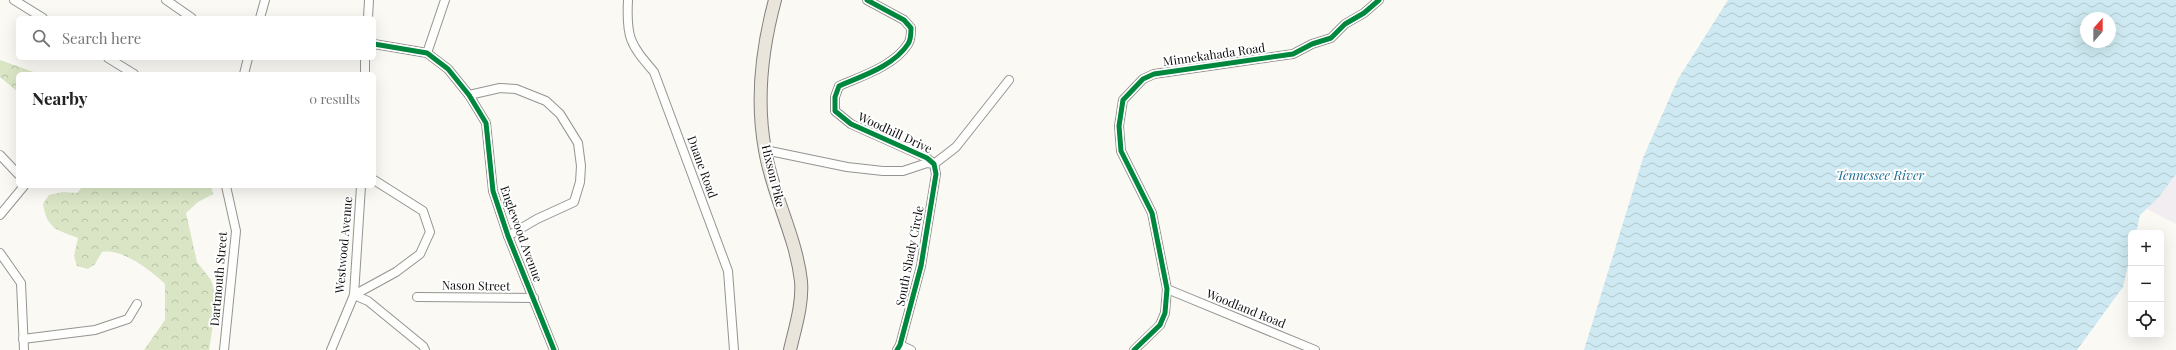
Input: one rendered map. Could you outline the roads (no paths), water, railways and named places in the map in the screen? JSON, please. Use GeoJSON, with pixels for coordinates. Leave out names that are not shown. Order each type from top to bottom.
{"type":"FeatureCollection","features":[{"type":"Feature","properties":{"kind":"main road","name":"Hixson Pike"},"geometry":{"type":"LineString","coordinates":[[775,0],[764,51],[760,103],[765,150],[794,248],[801,281],[801,298],[790,350]]}},
{"type":"Feature","properties":{"kind":"street"},"geometry":{"type":"LineString","coordinates":[[14,0],[40,16]]}},
{"type":"Feature","properties":{"kind":"street"},"geometry":{"type":"LineString","coordinates":[[166,0],[189,16]]}},
{"type":"Feature","properties":{"kind":"street"},"geometry":{"type":"LineString","coordinates":[[261,16],[266,0]]}},
{"type":"Feature","properties":{"kind":"street"},"geometry":{"type":"LineString","coordinates":[[368,16],[369,0]]}},
{"type":"Feature","properties":{"kind":"street"},"geometry":{"type":"LineString","coordinates":[[427,53],[445,0]]}},
{"type":"Feature","properties":{"kind":"street","name":"Duane Road"},"geometry":{"type":"LineString","coordinates":[[628,0],[627,25],[634,50],[654,72],[728,272],[734,350]]}},
{"type":"Feature","properties":{"kind":"street","name":"Woodhill Drive"},"geometry":{"type":"LineString","coordinates":[[867,0],[904,20],[912,28],[909,43],[901,53],[883,66],[839,86],[835,97],[836,111],[851,124],[927,158],[934,164]]}},
{"type":"Feature","properties":{"kind":"street","name":"Minnekahada Road"},"geometry":{"type":"LineString","coordinates":[[1134,350],[1160,325],[1165,313],[1167,289],[1152,213],[1121,151],[1119,126],[1123,100],[1143,79],[1154,74],[1293,54],[1331,38],[1345,24],[1364,13],[1379,0]]}},
{"type":"Feature","properties":{"kind":"street","name":"Englewood Avenue"},"geometry":{"type":"LineString","coordinates":[[376,44],[427,53],[448,69],[469,95],[486,123],[493,191],[508,236],[554,350]]}},
{"type":"Feature","properties":{"kind":"street"},"geometry":{"type":"LineString","coordinates":[[111,60],[131,72]]}},
{"type":"Feature","properties":{"kind":"street"},"geometry":{"type":"LineString","coordinates":[[244,72],[248,60]]}},
{"type":"Feature","properties":{"kind":"street"},"geometry":{"type":"LineString","coordinates":[[365,60],[365,72]]}},
{"type":"Feature","properties":{"kind":"street"},"geometry":{"type":"LineString","coordinates":[[765,150],[848,167],[883,171],[903,171],[927,163],[934,164],[956,147],[1009,80]]}},
{"type":"Feature","properties":{"kind":"street"},"geometry":{"type":"LineString","coordinates":[[469,95],[500,88],[516,89],[539,98],[560,114],[578,143],[581,166],[580,182],[574,202],[536,218],[508,236]]}},
{"type":"Feature","properties":{"kind":"street"},"geometry":{"type":"LineString","coordinates":[[0,155],[16,172]]}},
{"type":"Feature","properties":{"kind":"street","name":"South Shady Circle"},"geometry":{"type":"LineString","coordinates":[[899,347],[921,266],[936,174],[934,164]]}},
{"type":"Feature","properties":{"kind":"street"},"geometry":{"type":"LineString","coordinates":[[354,295],[396,272],[420,254],[430,232],[423,211],[376,181]]}},
{"type":"Feature","properties":{"kind":"street"},"geometry":{"type":"LineString","coordinates":[[0,215],[22,188]]}},
{"type":"Feature","properties":{"kind":"street","name":"Dartmouth Street"},"geometry":{"type":"LineString","coordinates":[[224,350],[236,231],[226,188]]}},
{"type":"Feature","properties":{"kind":"street","name":"Westwood Avenue"},"geometry":{"type":"LineString","coordinates":[[331,350],[354,295],[361,188]]}},
{"type":"Feature","properties":{"kind":"street"},"geometry":{"type":"LineString","coordinates":[[0,253],[21,284],[24,350]]}},
{"type":"Feature","properties":{"kind":"street","name":"Woodland Road"},"geometry":{"type":"LineString","coordinates":[[1167,289],[1315,350]]}},
{"type":"Feature","properties":{"kind":"street"},"geometry":{"type":"LineString","coordinates":[[354,295],[368,301],[423,346],[425,350]]}},
{"type":"Feature","properties":{"kind":"street","name":"Nason Street"},"geometry":{"type":"LineString","coordinates":[[417,297],[534,298]]}},
{"type":"Feature","properties":{"kind":"street"},"geometry":{"type":"LineString","coordinates":[[23,339],[95,330],[128,319],[137,304]]}},
{"type":"Feature","properties":{"kind":"street"},"geometry":{"type":"LineString","coordinates":[[899,347],[911,350]]}},
{"type":"Feature","properties":{"kind":"water","name":"Tennessee River"},"geometry":{"type":"Polygon","coordinates":[[[1728,0],[2176,0],[2176,174],[2158,198],[2140,215],[2137,230],[2128,230],[2128,265],[2123,287],[2077,350],[1584,350],[1643,158],[1678,79],[1728,0]]]}}]}
